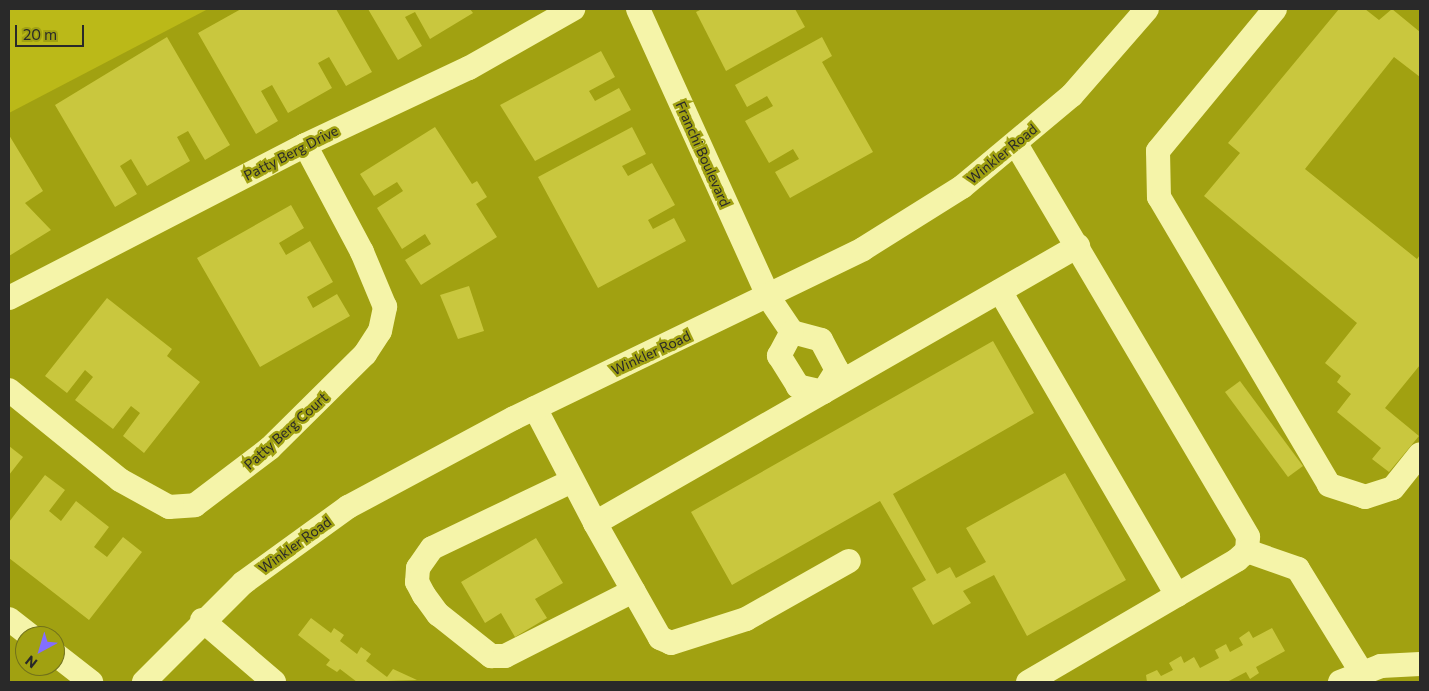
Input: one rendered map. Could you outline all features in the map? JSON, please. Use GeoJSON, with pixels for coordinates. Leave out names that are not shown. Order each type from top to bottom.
{"type":"FeatureCollection","features":[{"type":"Feature","properties":{"kind":"street","name":"Patty Berg Drive"},"geometry":{"type":"LineString","coordinates":[[9,298],[305,145],[469,68],[573,9]]}},
{"type":"Feature","properties":{"kind":"street","name":"Franchi Boulevard"},"geometry":{"type":"LineString","coordinates":[[638,9],[769,298],[792,332]]}},
{"type":"Feature","properties":{"kind":"street","name":"Winkler Road"},"geometry":{"type":"LineString","coordinates":[[144,682],[202,620],[292,545],[348,507],[536,408],[769,298],[913,220],[1016,144],[1072,95],[1147,9]]}},
{"type":"Feature","properties":{"kind":"street"},"geometry":{"type":"LineString","coordinates":[[1275,9],[1158,151],[1159,197],[1329,485],[1365,498],[1386,490],[1420,454]]}},
{"type":"Feature","properties":{"kind":"street"},"geometry":{"type":"LineString","coordinates":[[1016,144],[1078,246],[1248,537],[1247,551]]}},
{"type":"Feature","properties":{"kind":"street","name":"Patty Berg Court"},"geometry":{"type":"LineString","coordinates":[[9,390],[120,480],[169,507],[195,505],[270,448],[365,354],[380,331],[385,307],[362,252],[305,145]]}},
{"type":"Feature","properties":{"kind":"street"},"geometry":{"type":"LineString","coordinates":[[595,523],[1078,246]]}},
{"type":"Feature","properties":{"kind":"street"},"geometry":{"type":"LineString","coordinates":[[1000,291],[1177,595]]}},
{"type":"Feature","properties":{"kind":"street"},"geometry":{"type":"LineString","coordinates":[[792,332],[821,340],[836,370],[823,392],[798,386],[779,356],[792,332]]}},
{"type":"Feature","properties":{"kind":"street"},"geometry":{"type":"LineString","coordinates":[[536,408],[572,481],[660,638],[684,642],[746,619],[848,562]]}},
{"type":"Feature","properties":{"kind":"street"},"geometry":{"type":"LineString","coordinates":[[572,481],[432,548],[418,568],[418,582],[424,595],[438,614],[491,656],[505,656],[633,590]]}},
{"type":"Feature","properties":{"kind":"street"},"geometry":{"type":"LineString","coordinates":[[1028,682],[1177,595],[1247,551]]}},
{"type":"Feature","properties":{"kind":"street"},"geometry":{"type":"LineString","coordinates":[[1247,551],[1298,569],[1362,673]]}},
{"type":"Feature","properties":{"kind":"street"},"geometry":{"type":"LineString","coordinates":[[202,620],[274,682]]}},
{"type":"Feature","properties":{"kind":"street"},"geometry":{"type":"LineString","coordinates":[[65,662],[91,682]]}},
{"type":"Feature","properties":{"kind":"street"},"geometry":{"type":"LineString","coordinates":[[1340,682],[1362,673],[1420,664]]}},
{"type":"Feature","properties":{"kind":"shaded area"},"geometry":{"type":"Polygon","coordinates":[[[9,9],[208,9],[9,113],[9,9]]]}},
{"type":"Feature","properties":{"kind":"building"},"geometry":{"type":"Polygon","coordinates":[[[241,9],[336,9],[372,72],[346,86],[329,57],[318,63],[332,88],[288,113],[272,85],[261,91],[278,121],[256,134],[198,33],[241,9]]]}},
{"type":"Feature","properties":{"kind":"building"},"geometry":{"type":"Polygon","coordinates":[[[368,9],[470,9],[473,13],[430,39],[415,12],[405,17],[422,46],[398,60],[368,9]]]}},
{"type":"Feature","properties":{"kind":"building"},"geometry":{"type":"Polygon","coordinates":[[[702,9],[795,9],[805,27],[726,71],[696,12],[702,9]]]}},
{"type":"Feature","properties":{"kind":"building"},"geometry":{"type":"Polygon","coordinates":[[[1339,9],[1365,9],[1379,20],[1392,9],[1420,32],[1420,77],[1394,57],[1305,169],[1417,259],[1420,255],[1420,365],[1385,408],[1419,436],[1389,472],[1372,459],[1381,448],[1337,412],[1351,394],[1337,382],[1341,376],[1325,363],[1357,323],[1204,196],[1240,153],[1228,143],[1339,9]]]}},
{"type":"Feature","properties":{"kind":"building"},"geometry":{"type":"Polygon","coordinates":[[[167,37],[230,145],[205,160],[188,131],[177,137],[190,161],[147,186],[131,159],[120,166],[137,194],[115,207],[55,105],[167,37]]]}},
{"type":"Feature","properties":{"kind":"building"},"geometry":{"type":"Polygon","coordinates":[[[822,37],[832,56],[822,62],[873,152],[790,198],[775,172],[799,159],[793,149],[769,163],[745,121],[773,106],[767,96],[747,107],[735,85],[822,37]]]}},
{"type":"Feature","properties":{"kind":"building"},"geometry":{"type":"Polygon","coordinates":[[[601,51],[615,77],[589,91],[595,101],[619,88],[631,110],[535,161],[500,105],[601,51]]]}},
{"type":"Feature","properties":{"kind":"building"},"geometry":{"type":"Polygon","coordinates":[[[435,127],[472,184],[477,181],[487,197],[476,204],[497,237],[421,285],[405,260],[431,244],[425,234],[402,249],[377,208],[403,191],[397,182],[374,196],[360,174],[435,127]]]}},
{"type":"Feature","properties":{"kind":"building"},"geometry":{"type":"Polygon","coordinates":[[[632,127],[646,154],[622,166],[628,176],[652,163],[675,205],[648,220],[653,229],[674,218],[686,241],[598,288],[538,177],[632,127]]]}},
{"type":"Feature","properties":{"kind":"building"},"geometry":{"type":"Polygon","coordinates":[[[9,135],[43,191],[25,203],[51,230],[9,256],[9,135]]]}},
{"type":"Feature","properties":{"kind":"building"},"geometry":{"type":"Polygon","coordinates":[[[291,205],[304,228],[279,243],[286,255],[310,241],[333,282],[307,297],[313,308],[337,294],[350,316],[260,367],[197,258],[291,205]]]}},
{"type":"Feature","properties":{"kind":"building"},"geometry":{"type":"Polygon","coordinates":[[[469,286],[484,331],[458,339],[440,295],[469,286]]]}},
{"type":"Feature","properties":{"kind":"building"},"geometry":{"type":"Polygon","coordinates":[[[107,298],[172,349],[167,356],[200,382],[144,453],[123,436],[140,413],[131,406],[113,429],[75,400],[93,377],[85,370],[67,393],[45,376],[107,298]]]}},
{"type":"Feature","properties":{"kind":"building"},"geometry":{"type":"Polygon","coordinates":[[[993,341],[1034,413],[893,494],[937,574],[950,567],[956,578],[986,562],[966,528],[1065,473],[1126,580],[1027,636],[994,575],[963,591],[971,603],[933,625],[912,588],[926,580],[880,501],[732,585],[691,512],[993,341]]]}},
{"type":"Feature","properties":{"kind":"building"},"geometry":{"type":"Polygon","coordinates":[[[1240,381],[1303,466],[1288,477],[1225,392],[1240,381]]]}},
{"type":"Feature","properties":{"kind":"building"},"geometry":{"type":"Polygon","coordinates":[[[9,446],[23,457],[9,475],[9,446]]]}},
{"type":"Feature","properties":{"kind":"building"},"geometry":{"type":"Polygon","coordinates":[[[45,475],[65,490],[49,511],[61,521],[76,501],[109,527],[94,547],[107,557],[123,537],[142,552],[89,620],[9,558],[9,522],[45,475]]]}},
{"type":"Feature","properties":{"kind":"building"},"geometry":{"type":"Polygon","coordinates":[[[536,538],[563,583],[535,599],[547,618],[515,637],[501,613],[485,623],[461,582],[536,538]]]}},
{"type":"Feature","properties":{"kind":"building"},"geometry":{"type":"Polygon","coordinates":[[[311,618],[331,633],[334,628],[344,635],[340,641],[357,654],[361,647],[371,654],[366,661],[387,677],[393,669],[417,680],[357,682],[340,669],[337,672],[326,665],[330,660],[298,635],[311,618]]]}},
{"type":"Feature","properties":{"kind":"building"},"geometry":{"type":"Polygon","coordinates":[[[1272,628],[1285,651],[1256,667],[1259,673],[1250,679],[1246,672],[1227,682],[1147,682],[1146,675],[1157,670],[1161,676],[1173,670],[1169,663],[1181,656],[1184,663],[1194,657],[1200,668],[1219,658],[1215,650],[1226,644],[1230,652],[1243,645],[1239,638],[1249,631],[1253,638],[1272,628]]]}}]}
